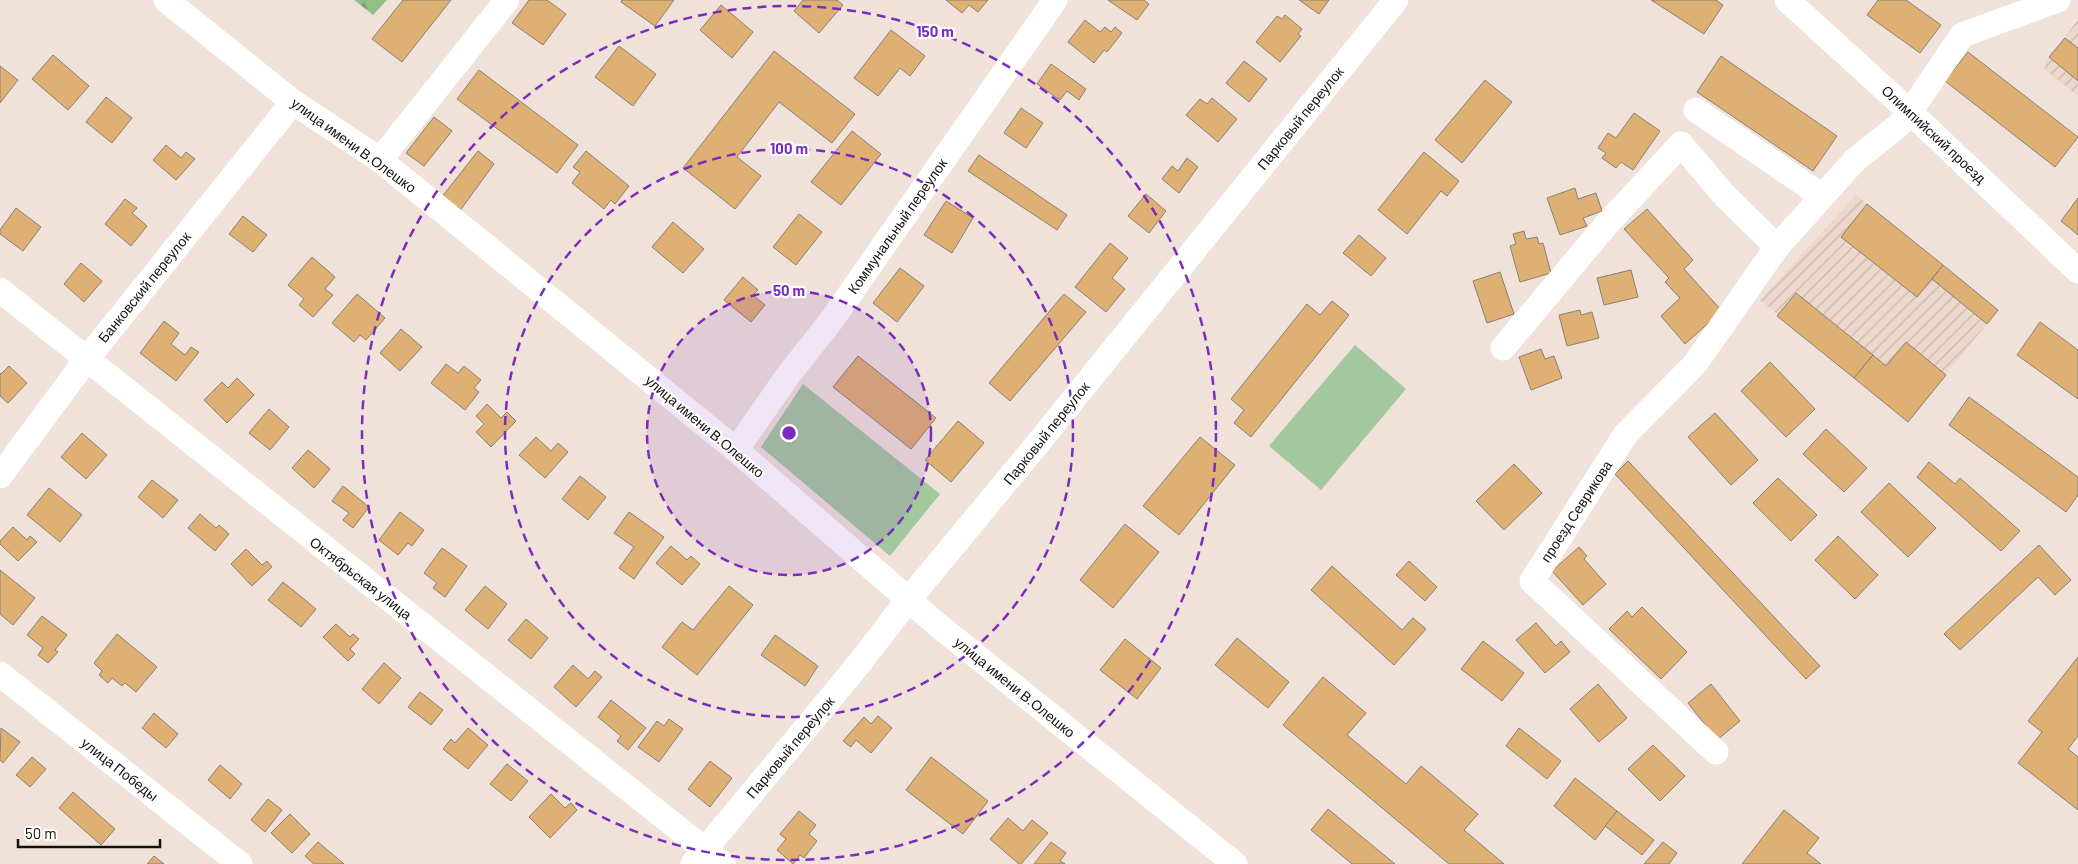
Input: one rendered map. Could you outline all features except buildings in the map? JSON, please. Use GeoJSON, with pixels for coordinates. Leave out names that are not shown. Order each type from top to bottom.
{"type":"FeatureCollection","features":[{"type":"Feature","properties":{"kind":"street","name":"улица имени В.Олешко"},"geometry":{"type":"LineString","coordinates":[[166,0],[294,102],[380,160],[736,450],[939,626],[1235,864]]}},
{"type":"Feature","properties":{"kind":"street"},"geometry":{"type":"LineString","coordinates":[[380,160],[507,0]]}},
{"type":"Feature","properties":{"kind":"street","name":"Коммунальный переулок"},"geometry":{"type":"LineString","coordinates":[[736,450],[789,374],[830,321],[1055,0]]}},
{"type":"Feature","properties":{"kind":"street","name":"Парковый переулок"},"geometry":{"type":"LineString","coordinates":[[707,859],[909,599],[1039,442],[1396,0]]}},
{"type":"Feature","properties":{"kind":"street","name":"Олимпийский проезд"},"geometry":{"type":"LineString","coordinates":[[1787,0],[1910,112],[2078,271]]}},
{"type":"Feature","properties":{"kind":"street","name":"проезд Севрикова"},"geometry":{"type":"LineString","coordinates":[[1716,752],[1532,581],[1625,435],[1695,364],[1777,246],[1855,160],[1899,125],[1910,112],[1962,35],[2058,0]]}},
{"type":"Feature","properties":{"kind":"street","name":"Банковский переулок"},"geometry":{"type":"LineString","coordinates":[[0,476],[86,360],[294,102]]}},
{"type":"Feature","properties":{"kind":"street"},"geometry":{"type":"LineString","coordinates":[[1696,110],[1822,196]]}},
{"type":"Feature","properties":{"kind":"street"},"geometry":{"type":"LineString","coordinates":[[1503,348],[1606,225],[1681,144],[1725,196],[1777,246]]}},
{"type":"Feature","properties":{"kind":"street","name":"Октябрьская улица"},"geometry":{"type":"LineString","coordinates":[[0,290],[707,859]]}},
{"type":"Feature","properties":{"kind":"street","name":"улица Победы"},"geometry":{"type":"LineString","coordinates":[[0,674],[240,864]]}},
{"type":"Feature","properties":{"kind":"shaded area"},"geometry":{"type":"Polygon","coordinates":[[[2078,20],[2078,96],[2044,69],[2049,57],[2078,20]]]}},
{"type":"Feature","properties":{"kind":"shaded area"},"geometry":{"type":"Polygon","coordinates":[[[1856,195],[1998,310],[1908,422],[1760,300],[1856,195]]]}},
{"type":"Feature","properties":{"kind":"green space"},"geometry":{"type":"Polygon","coordinates":[[[354,0],[387,0],[373,15],[354,0]]]}},
{"type":"Feature","properties":{"kind":"green space"},"geometry":{"type":"Polygon","coordinates":[[[1355,345],[1406,389],[1321,490],[1269,446],[1355,345]]]}},
{"type":"Feature","properties":{"kind":"green space"},"geometry":{"type":"Polygon","coordinates":[[[803,384],[940,494],[890,556],[761,447],[803,384]]]}}]}
